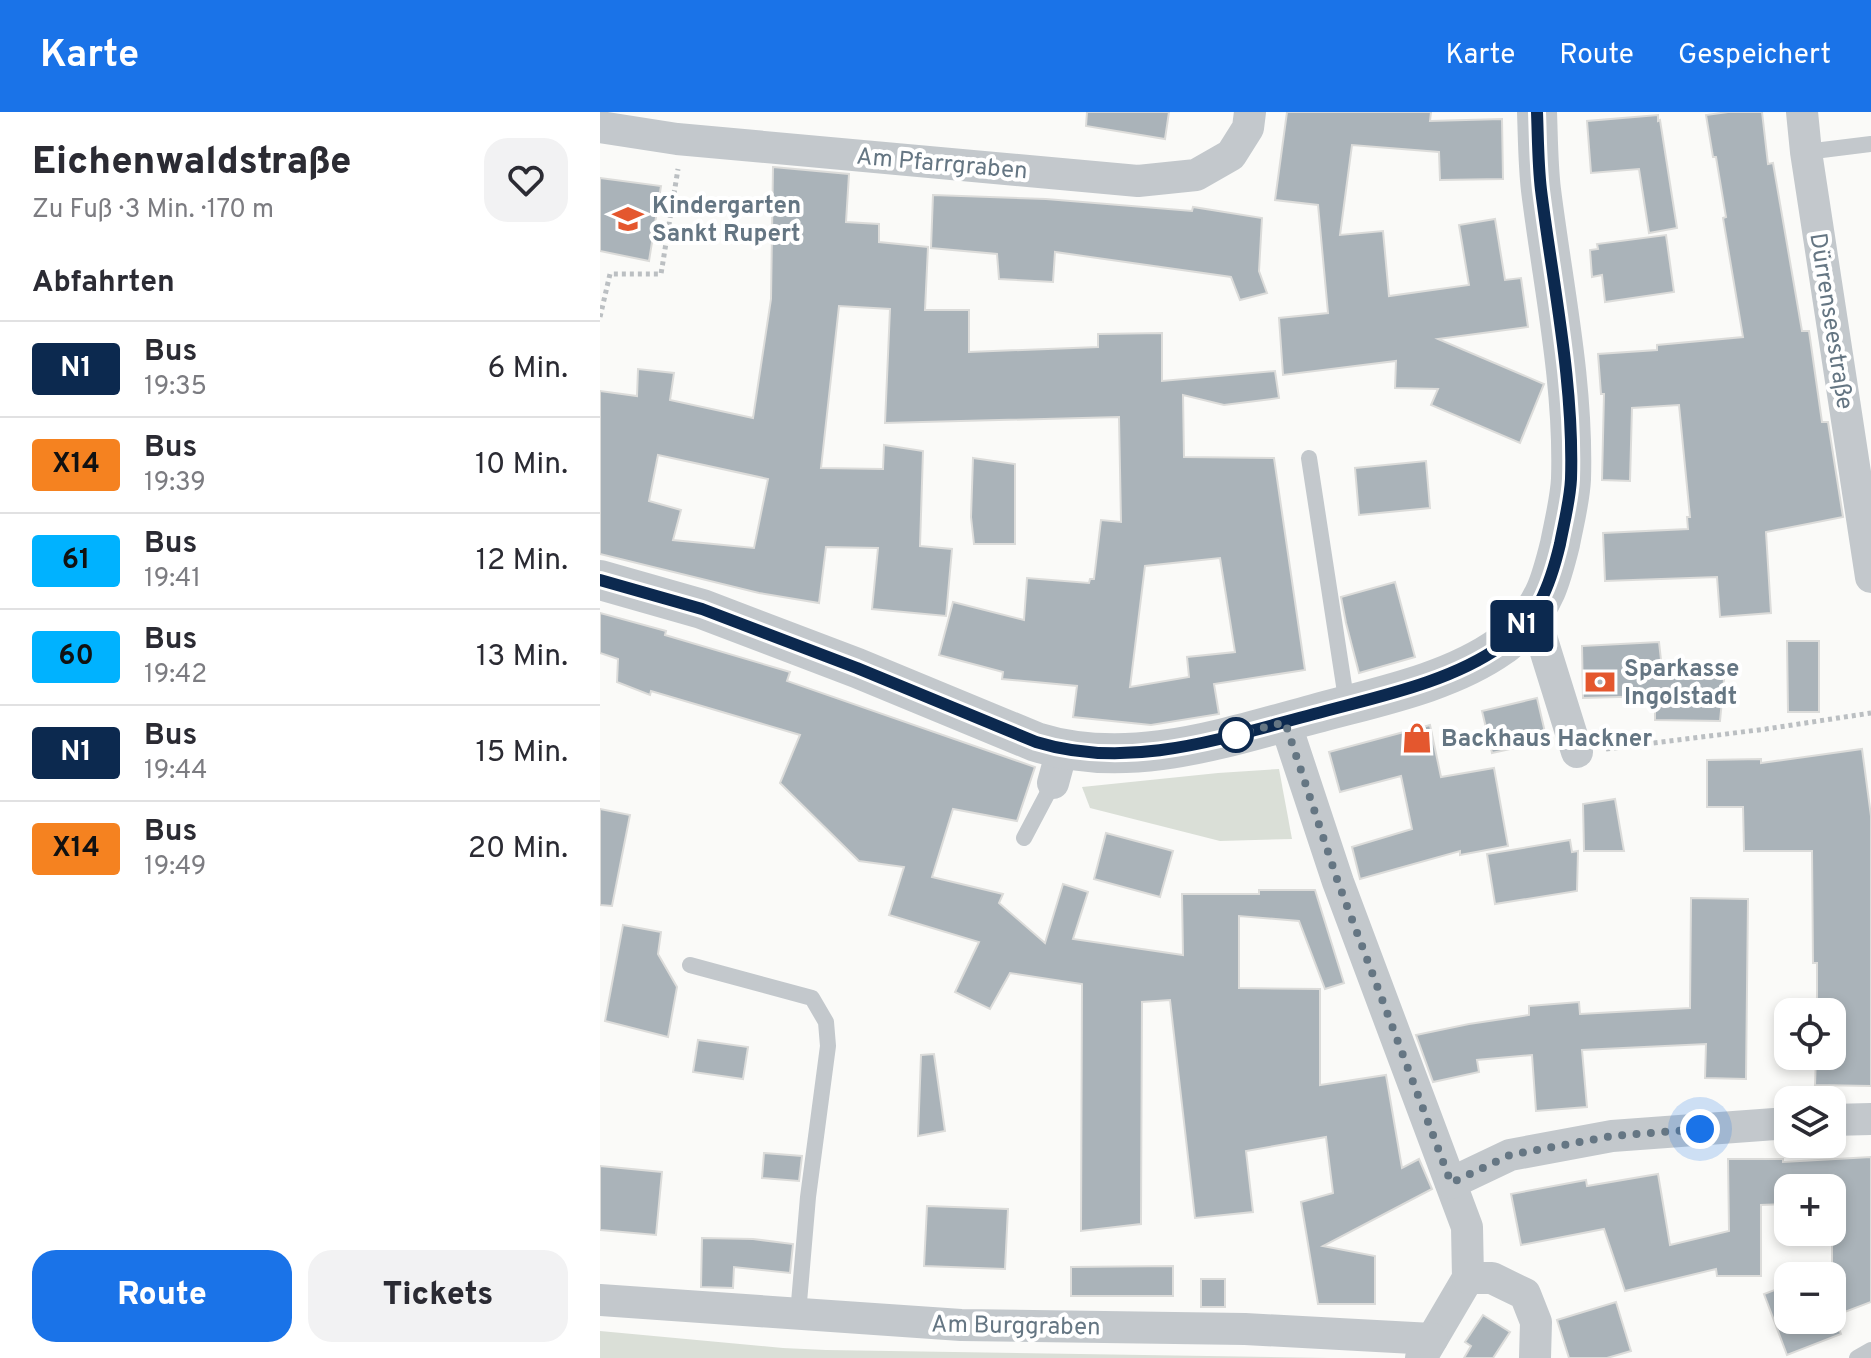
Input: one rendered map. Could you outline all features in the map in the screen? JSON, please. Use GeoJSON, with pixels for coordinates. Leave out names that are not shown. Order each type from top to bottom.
{"type":"FeatureCollection","features":[{"type":"Feature","properties":{"kind":"street","name":"Am Pfarrgraben"},"geometry":{"type":"LineString","coordinates":[[600,127],[677,139],[1138,181],[1196,175],[1231,155],[1248,128],[1250,112]]}},
{"type":"Feature","properties":{"kind":"street"},"geometry":{"type":"LineString","coordinates":[[600,580],[702,609],[857,668],[1036,742],[1057,766],[1090,753],[1181,748],[1210,742],[1419,684],[1469,666],[1503,645],[1534,614],[1552,579],[1571,481],[1567,371],[1540,187],[1537,112]]}},
{"type":"Feature","properties":{"kind":"street","name":"Dürrenseestraße"},"geometry":{"type":"LineString","coordinates":[[1802,112],[1870,565]]}},
{"type":"Feature","properties":{"kind":"street"},"geometry":{"type":"LineString","coordinates":[[1534,614],[1577,752]]}},
{"type":"Feature","properties":{"kind":"street"},"geometry":{"type":"LineString","coordinates":[[1285,722],[1338,882],[1467,1227],[1468,1278],[1426,1349]]}},
{"type":"Feature","properties":{"kind":"street"},"geometry":{"type":"LineString","coordinates":[[1846,1120],[1871,1119]]}},
{"type":"Feature","properties":{"kind":"street"},"geometry":{"type":"LineString","coordinates":[[1451,1183],[1510,1155],[1612,1136],[1774,1124]]}},
{"type":"Feature","properties":{"kind":"street"},"geometry":{"type":"LineString","coordinates":[[1468,1278],[1492,1278],[1525,1294],[1536,1322],[1535,1358]]}},
{"type":"Feature","properties":{"kind":"street","name":"Am Burggraben"},"geometry":{"type":"LineString","coordinates":[[600,1300],[961,1325],[1245,1329],[1426,1349]]}},
{"type":"Feature","properties":{"kind":"lane"},"geometry":{"type":"LineString","coordinates":[[1806,152],[1871,144]]}},
{"type":"Feature","properties":{"kind":"lane"},"geometry":{"type":"LineString","coordinates":[[1309,458],[1347,705]]}},
{"type":"Feature","properties":{"kind":"lane"},"geometry":{"type":"LineString","coordinates":[[1024,838],[1057,766]]}},
{"type":"Feature","properties":{"kind":"lane"},"geometry":{"type":"LineString","coordinates":[[690,965],[812,998],[826,1022],[828,1046],[808,1197],[798,1314]]}},
{"type":"Feature","properties":{"kind":"lane"},"geometry":{"type":"LineString","coordinates":[[1857,1358],[1871,1350]]}},
{"type":"Feature","properties":{"kind":"path"},"geometry":{"type":"LineString","coordinates":[[600,317],[610,274],[661,274],[679,162],[677,139]]}},
{"type":"Feature","properties":{"kind":"path"},"geometry":{"type":"LineString","coordinates":[[1577,752],[1871,713]]}},
{"type":"Feature","properties":{"kind":"shaded area"},"geometry":{"type":"Polygon","coordinates":[[[1279,769],[1292,839],[1220,841],[1090,808],[1082,787],[1218,773],[1279,769]]]}},
{"type":"Feature","properties":{"kind":"shaded area"},"geometry":{"type":"Polygon","coordinates":[[[600,1331],[826,1350],[1330,1358],[600,1358],[600,1331]]]}},
{"type":"Feature","properties":{"kind":"building"},"geometry":{"type":"Polygon","coordinates":[[[1087,112],[1169,112],[1165,139],[1086,126],[1087,112]]]}},
{"type":"Feature","properties":{"kind":"building"},"geometry":{"type":"Polygon","coordinates":[[[1287,112],[1431,112],[1430,121],[1502,119],[1503,179],[1440,180],[1439,152],[1352,145],[1340,235],[1383,231],[1389,296],[1469,285],[1459,225],[1495,219],[1505,280],[1521,278],[1528,327],[1438,339],[1544,384],[1520,443],[1431,405],[1438,389],[1395,388],[1396,361],[1283,375],[1279,318],[1328,313],[1318,205],[1275,200],[1287,112]]]}},
{"type":"Feature","properties":{"kind":"building"},"geometry":{"type":"Polygon","coordinates":[[[1762,112],[1768,164],[1773,163],[1802,331],[1809,331],[1822,422],[1828,422],[1843,517],[1766,532],[1771,613],[1720,617],[1717,577],[1605,581],[1603,533],[1688,529],[1687,517],[1690,517],[1679,405],[1632,408],[1630,481],[1602,480],[1604,394],[1601,394],[1598,354],[1657,350],[1657,345],[1743,337],[1716,157],[1713,157],[1706,115],[1762,112]]]}},
{"type":"Feature","properties":{"kind":"building"},"geometry":{"type":"Polygon","coordinates":[[[1658,115],[1677,228],[1649,233],[1639,169],[1591,173],[1587,121],[1658,115]]]}},
{"type":"Feature","properties":{"kind":"building"},"geometry":{"type":"Polygon","coordinates":[[[773,167],[849,174],[846,222],[879,224],[879,242],[928,247],[925,310],[969,310],[969,352],[1098,347],[1098,334],[1162,333],[1162,381],[1275,371],[1279,398],[1224,405],[1183,395],[1184,457],[1274,458],[1305,670],[1214,684],[1219,714],[1151,725],[1073,717],[1077,686],[1002,679],[1003,672],[939,655],[953,602],[1024,620],[1027,578],[1089,583],[1090,579],[1094,579],[1101,520],[1121,522],[1119,417],[885,423],[890,309],[839,306],[821,468],[883,469],[884,445],[923,451],[920,546],[952,549],[946,616],[872,609],[878,548],[826,547],[819,603],[759,593],[600,554],[600,391],[637,396],[638,369],[674,373],[670,400],[753,418],[771,299],[773,167]],[[658,455],[649,501],[681,510],[673,540],[754,548],[768,479],[658,455]],[[1220,558],[1145,566],[1130,687],[1189,677],[1187,657],[1235,652],[1220,558]]]}},
{"type":"Feature","properties":{"kind":"building","name":"Kindergarten Sankt Rupert"},"geometry":{"type":"Polygon","coordinates":[[[600,178],[661,186],[649,261],[600,251],[600,178]]]}},
{"type":"Feature","properties":{"kind":"building"},"geometry":{"type":"Polygon","coordinates":[[[933,195],[1046,199],[1192,211],[1193,207],[1262,218],[1259,271],[1267,293],[1240,300],[1231,277],[1055,252],[1053,282],[999,279],[997,254],[931,248],[933,195]]]}},
{"type":"Feature","properties":{"kind":"building"},"geometry":{"type":"Polygon","coordinates":[[[1666,235],[1674,292],[1605,302],[1602,275],[1592,277],[1590,250],[1598,249],[1597,244],[1666,235]]]}},
{"type":"Feature","properties":{"kind":"building"},"geometry":{"type":"Polygon","coordinates":[[[973,458],[1015,464],[1015,544],[974,544],[971,517],[973,458]]]}},
{"type":"Feature","properties":{"kind":"building"},"geometry":{"type":"Polygon","coordinates":[[[1426,461],[1430,508],[1359,515],[1355,468],[1426,461]]]}},
{"type":"Feature","properties":{"kind":"building"},"geometry":{"type":"Polygon","coordinates":[[[1395,582],[1415,657],[1359,673],[1341,597],[1395,582]]]}},
{"type":"Feature","properties":{"kind":"building"},"geometry":{"type":"Polygon","coordinates":[[[600,613],[790,672],[787,681],[1035,767],[1017,821],[953,809],[932,877],[1003,894],[999,903],[1045,943],[1063,884],[1088,892],[1073,939],[1183,955],[1182,894],[1315,890],[1344,983],[1325,989],[1299,921],[1239,916],[1239,988],[1320,989],[1320,1085],[1386,1075],[1402,1168],[1419,1159],[1432,1189],[1323,1246],[1375,1256],[1375,1304],[1318,1304],[1301,1202],[1333,1193],[1326,1137],[1246,1151],[1253,1212],[1195,1218],[1170,1000],[1142,1002],[1141,1224],[1081,1231],[1082,984],[1010,973],[990,1009],[955,992],[979,942],[889,915],[904,867],[859,861],[780,783],[800,735],[651,691],[650,695],[617,682],[618,659],[600,653],[600,613]]]}},
{"type":"Feature","properties":{"kind":"building"},"geometry":{"type":"Polygon","coordinates":[[[1787,641],[1819,641],[1819,712],[1788,712],[1787,641]]]}},
{"type":"Feature","properties":{"kind":"building"},"geometry":{"type":"Polygon","coordinates":[[[1659,642],[1662,669],[1725,669],[1720,721],[1655,720],[1655,696],[1583,698],[1582,646],[1659,642]]]}},
{"type":"Feature","properties":{"kind":"building"},"geometry":{"type":"Polygon","coordinates":[[[1537,698],[1547,741],[1492,753],[1482,711],[1537,698]]]}},
{"type":"Feature","properties":{"kind":"building"},"geometry":{"type":"Polygon","coordinates":[[[1430,725],[1441,777],[1494,768],[1508,846],[1460,855],[1460,851],[1360,879],[1352,847],[1412,829],[1401,776],[1340,792],[1329,752],[1430,725]]]}},
{"type":"Feature","properties":{"kind":"building"},"geometry":{"type":"Polygon","coordinates":[[[1862,749],[1871,816],[1871,1086],[1815,1085],[1816,1070],[1846,1070],[1846,998],[1817,998],[1817,963],[1813,963],[1812,851],[1744,851],[1743,807],[1707,807],[1707,760],[1761,759],[1761,763],[1862,749]]]}},
{"type":"Feature","properties":{"kind":"building"},"geometry":{"type":"Polygon","coordinates":[[[1615,799],[1624,851],[1584,851],[1583,804],[1615,799]]]}},
{"type":"Feature","properties":{"kind":"building"},"geometry":{"type":"Polygon","coordinates":[[[600,809],[630,815],[612,906],[600,905],[600,809]]]}},
{"type":"Feature","properties":{"kind":"building"},"geometry":{"type":"Polygon","coordinates":[[[1106,833],[1173,851],[1160,897],[1094,879],[1106,833]]]}},
{"type":"Feature","properties":{"kind":"building"},"geometry":{"type":"Polygon","coordinates":[[[1570,840],[1572,852],[1578,851],[1577,891],[1495,904],[1487,854],[1570,840]]]}},
{"type":"Feature","properties":{"kind":"building"},"geometry":{"type":"Polygon","coordinates":[[[1691,898],[1748,899],[1746,1079],[1705,1078],[1706,1044],[1582,1050],[1587,1107],[1536,1111],[1532,1055],[1477,1060],[1479,1072],[1433,1082],[1416,1035],[1529,1015],[1529,1006],[1579,1002],[1580,1014],[1690,1008],[1691,898]]]}},
{"type":"Feature","properties":{"kind":"building"},"geometry":{"type":"Polygon","coordinates":[[[623,925],[661,932],[658,954],[677,987],[668,1037],[605,1021],[623,925]]]}},
{"type":"Feature","properties":{"kind":"building"},"geometry":{"type":"Polygon","coordinates":[[[698,1040],[748,1047],[743,1079],[693,1072],[698,1040]]]}},
{"type":"Feature","properties":{"kind":"building"},"geometry":{"type":"Polygon","coordinates":[[[934,1054],[945,1131],[918,1136],[921,1055],[934,1054]]]}},
{"type":"Feature","properties":{"kind":"building"},"geometry":{"type":"Polygon","coordinates":[[[764,1153],[802,1156],[799,1181],[762,1178],[764,1153]]]}},
{"type":"Feature","properties":{"kind":"building"},"geometry":{"type":"Polygon","coordinates":[[[1871,1157],[1871,1302],[1846,1311],[1846,1262],[1832,1262],[1832,1246],[1846,1246],[1846,1174],[1774,1174],[1774,1204],[1761,1205],[1761,1276],[1717,1276],[1716,1269],[1625,1291],[1604,1229],[1521,1245],[1511,1194],[1586,1180],[1587,1186],[1658,1174],[1670,1245],[1729,1231],[1728,1159],[1783,1159],[1783,1162],[1871,1157]]]}},
{"type":"Feature","properties":{"kind":"building"},"geometry":{"type":"Polygon","coordinates":[[[600,1166],[662,1172],[656,1235],[600,1230],[600,1166]]]}},
{"type":"Feature","properties":{"kind":"building"},"geometry":{"type":"Polygon","coordinates":[[[927,1206],[1008,1209],[1005,1269],[924,1266],[927,1206]]]}},
{"type":"Feature","properties":{"kind":"building"},"geometry":{"type":"Polygon","coordinates":[[[702,1238],[793,1244],[790,1273],[734,1267],[733,1288],[701,1287],[702,1238]]]}},
{"type":"Feature","properties":{"kind":"building"},"geometry":{"type":"Polygon","coordinates":[[[1173,1266],[1173,1296],[1071,1296],[1071,1267],[1173,1266]]]}},
{"type":"Feature","properties":{"kind":"building"},"geometry":{"type":"Polygon","coordinates":[[[1201,1279],[1225,1279],[1225,1307],[1201,1307],[1201,1279]]]}},
{"type":"Feature","properties":{"kind":"building"},"geometry":{"type":"Polygon","coordinates":[[[1774,1290],[1774,1321],[1764,1294],[1774,1290]]]}},
{"type":"Feature","properties":{"kind":"building"},"geometry":{"type":"Polygon","coordinates":[[[1616,1302],[1631,1351],[1607,1358],[1569,1358],[1557,1320],[1616,1302]]]}},
{"type":"Feature","properties":{"kind":"building"},"geometry":{"type":"Polygon","coordinates":[[[1483,1315],[1510,1332],[1493,1358],[1464,1358],[1471,1346],[1465,1342],[1483,1315]]]}},
{"type":"Feature","properties":{"kind":"building"},"geometry":{"type":"Polygon","coordinates":[[[1779,1334],[1841,1334],[1787,1355],[1779,1334]]]}},
{"type":"Feature","properties":{"kind":"bus line","name":"N1"},"geometry":{"type":"LineString","coordinates":[[600,580],[702,609],[857,668],[1036,742],[1062,750],[1090,753],[1155,751],[1210,742],[1419,684],[1469,666],[1503,645],[1534,614],[1552,579],[1571,481],[1567,371],[1540,187],[1537,112]]}},
{"type":"Feature","properties":{"kind":"place","name":"Kindergarten Sankt Rupert"},"geometry":{"type":"Point","coordinates":[628,219]}},
{"type":"Feature","properties":{"kind":"place","name":"Sparkasse Ingolstadt"},"geometry":{"type":"Point","coordinates":[1600,682]}},
{"type":"Feature","properties":{"kind":"place","name":"Backhaus Hackner"},"geometry":{"type":"Point","coordinates":[1417,738]}},
{"type":"Feature","properties":{"kind":"route"},"geometry":{"type":"LineString","coordinates":[[1236,735],[1285,722],[1338,882],[1451,1183],[1510,1155],[1612,1136],[1700,1129]]}}]}
